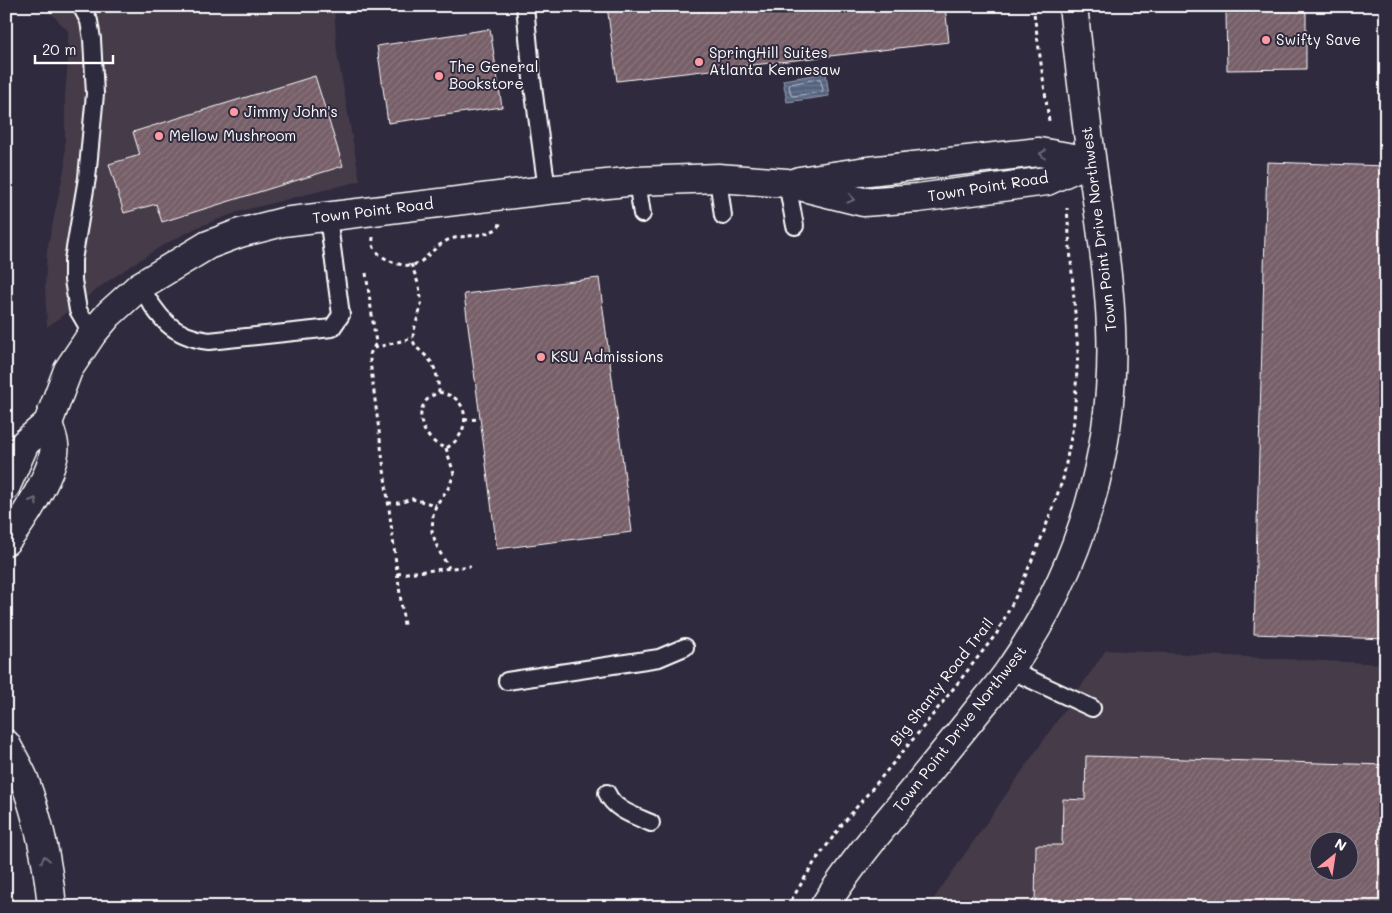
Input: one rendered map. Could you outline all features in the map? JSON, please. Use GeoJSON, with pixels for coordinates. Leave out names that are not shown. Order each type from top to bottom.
{"type":"FeatureCollection","features":[{"type":"Feature","properties":{"kind":"street","name":"Town Point Drive Northwest"},"geometry":{"type":"LineString","coordinates":[[824,907],[851,866],[1010,670],[1033,634],[1056,592],[1077,545],[1092,498],[1102,455],[1110,383],[1111,326],[1104,250],[1091,161],[1076,7]]}},
{"type":"Feature","properties":{"kind":"street","name":"Town Point Road"},"geometry":{"type":"LineString","coordinates":[[6,486],[25,442],[48,423],[68,370],[92,334],[115,308],[140,286],[208,245],[240,233],[283,222],[637,181],[718,178],[787,183],[860,172],[1039,152],[1091,161]]}},
{"type":"Feature","properties":{"kind":"street"},"geometry":{"type":"LineString","coordinates":[[6,541],[33,503],[55,452],[48,423]]}},
{"type":"Feature","properties":{"kind":"street"},"geometry":{"type":"LineString","coordinates":[[6,744],[23,777],[35,813],[50,880],[52,907]]}},
{"type":"Feature","properties":{"kind":"lane"},"geometry":{"type":"LineString","coordinates":[[81,6],[89,21],[92,39],[95,94],[87,178],[73,260],[73,280],[78,310],[92,334]]}},
{"type":"Feature","properties":{"kind":"lane"},"geometry":{"type":"LineString","coordinates":[[525,6],[532,79],[547,190]]}},
{"type":"Feature","properties":{"kind":"lane"},"geometry":{"type":"LineString","coordinates":[[718,178],[723,216]]}},
{"type":"Feature","properties":{"kind":"lane"},"geometry":{"type":"LineString","coordinates":[[637,181],[642,214]]}},
{"type":"Feature","properties":{"kind":"lane"},"geometry":{"type":"LineString","coordinates":[[787,183],[794,226]]}},
{"type":"Feature","properties":{"kind":"lane"},"geometry":{"type":"LineString","coordinates":[[140,286],[156,313],[177,332],[193,339],[209,341],[332,328],[341,315],[328,217]]}},
{"type":"Feature","properties":{"kind":"lane"},"geometry":{"type":"LineString","coordinates":[[507,681],[659,658],[686,647]]}},
{"type":"Feature","properties":{"kind":"lane"},"geometry":{"type":"LineString","coordinates":[[1010,670],[1092,708]]}},
{"type":"Feature","properties":{"kind":"lane"},"geometry":{"type":"LineString","coordinates":[[607,794],[618,808],[650,824]]}},
{"type":"Feature","properties":{"kind":"path"},"geometry":{"type":"LineString","coordinates":[[1034,6],[1049,121]]}},
{"type":"Feature","properties":{"kind":"path"},"geometry":{"type":"LineString","coordinates":[[372,211],[373,246],[386,258],[402,265],[417,264],[440,244],[451,239],[493,232],[499,227],[497,196]]}},
{"type":"Feature","properties":{"kind":"path","name":"Big Shanty Road Trail"},"geometry":{"type":"LineString","coordinates":[[787,907],[841,826],[924,726],[997,633],[1020,588],[1043,534],[1063,479],[1074,421],[1078,352],[1067,208]]}},
{"type":"Feature","properties":{"kind":"path"},"geometry":{"type":"LineString","coordinates":[[411,264],[418,282],[421,300],[421,308],[412,338],[414,344],[432,362],[438,380],[439,392]]}},
{"type":"Feature","properties":{"kind":"path"},"geometry":{"type":"LineString","coordinates":[[366,274],[376,343],[370,354],[370,361],[404,625]]}},
{"type":"Feature","properties":{"kind":"path"},"geometry":{"type":"LineString","coordinates":[[373,348],[412,338]]}},
{"type":"Feature","properties":{"kind":"path"},"geometry":{"type":"LineString","coordinates":[[439,392],[448,394],[457,400],[462,407],[464,420],[461,435],[451,446],[446,448],[438,446],[433,442],[421,422],[423,404],[430,396],[439,392]]}},
{"type":"Feature","properties":{"kind":"path"},"geometry":{"type":"LineString","coordinates":[[464,420],[480,419]]}},
{"type":"Feature","properties":{"kind":"path"},"geometry":{"type":"LineString","coordinates":[[446,448],[454,474],[450,487],[436,505],[432,532],[438,549],[449,568]]}},
{"type":"Feature","properties":{"kind":"path"},"geometry":{"type":"LineString","coordinates":[[388,503],[398,503],[412,499],[436,505]]}},
{"type":"Feature","properties":{"kind":"path"},"geometry":{"type":"LineString","coordinates":[[397,574],[471,566]]}},
{"type":"Feature","properties":{"kind":"shaded area"},"geometry":{"type":"Polygon","coordinates":[[[53,6],[334,6],[337,52],[360,181],[241,211],[198,227],[160,247],[111,279],[47,327],[45,286],[47,250],[65,165],[65,95],[68,60],[68,31],[48,10],[53,6]]]}},
{"type":"Feature","properties":{"kind":"shaded area"},"geometry":{"type":"Polygon","coordinates":[[[1106,650],[1386,664],[1386,907],[928,907],[1106,650]]]}},
{"type":"Feature","properties":{"kind":"water"},"geometry":{"type":"Polygon","coordinates":[[[826,73],[829,96],[787,102],[783,80],[826,73]]]}},
{"type":"Feature","properties":{"kind":"building","name":"SpringHill Suites Atlanta Kennesaw"},"geometry":{"type":"Polygon","coordinates":[[[607,6],[945,6],[949,42],[617,81],[607,6]]]}},
{"type":"Feature","properties":{"kind":"building","name":"Swifty Save"},"geometry":{"type":"Polygon","coordinates":[[[1226,11],[1306,11],[1306,69],[1227,70],[1226,11]]]}},
{"type":"Feature","properties":{"kind":"building","name":"The General Bookstore"},"geometry":{"type":"Polygon","coordinates":[[[490,29],[502,107],[388,123],[377,46],[490,29]]]}},
{"type":"Feature","properties":{"kind":"building"},"geometry":{"type":"Polygon","coordinates":[[[315,76],[343,166],[162,222],[156,204],[124,213],[109,164],[140,155],[133,132],[315,76]]]}},
{"type":"Feature","properties":{"kind":"building"},"geometry":{"type":"Polygon","coordinates":[[[1267,162],[1386,166],[1386,639],[1254,634],[1267,162]]]}},
{"type":"Feature","properties":{"kind":"building","name":"KSU Admissions"},"geometry":{"type":"Polygon","coordinates":[[[599,278],[632,532],[497,549],[464,294],[599,278]]]}},
{"type":"Feature","properties":{"kind":"building"},"geometry":{"type":"Polygon","coordinates":[[[1086,756],[1386,765],[1386,907],[1035,907],[1036,845],[1062,845],[1063,799],[1085,800],[1086,756]]]}},
{"type":"Feature","properties":{"kind":"place","name":"Swifty Save"},"geometry":{"type":"Point","coordinates":[1266,40]}},
{"type":"Feature","properties":{"kind":"place","name":"SpringHill Suites Atlanta Kennesaw"},"geometry":{"type":"Point","coordinates":[699,62]}},
{"type":"Feature","properties":{"kind":"place","name":"The General Bookstore"},"geometry":{"type":"Point","coordinates":[439,76]}},
{"type":"Feature","properties":{"kind":"place","name":"Jimmy John's"},"geometry":{"type":"Point","coordinates":[234,112]}},
{"type":"Feature","properties":{"kind":"place","name":"Mellow Mushroom"},"geometry":{"type":"Point","coordinates":[159,136]}},
{"type":"Feature","properties":{"kind":"place","name":"KSU Admissions"},"geometry":{"type":"Point","coordinates":[541,357]}}]}
